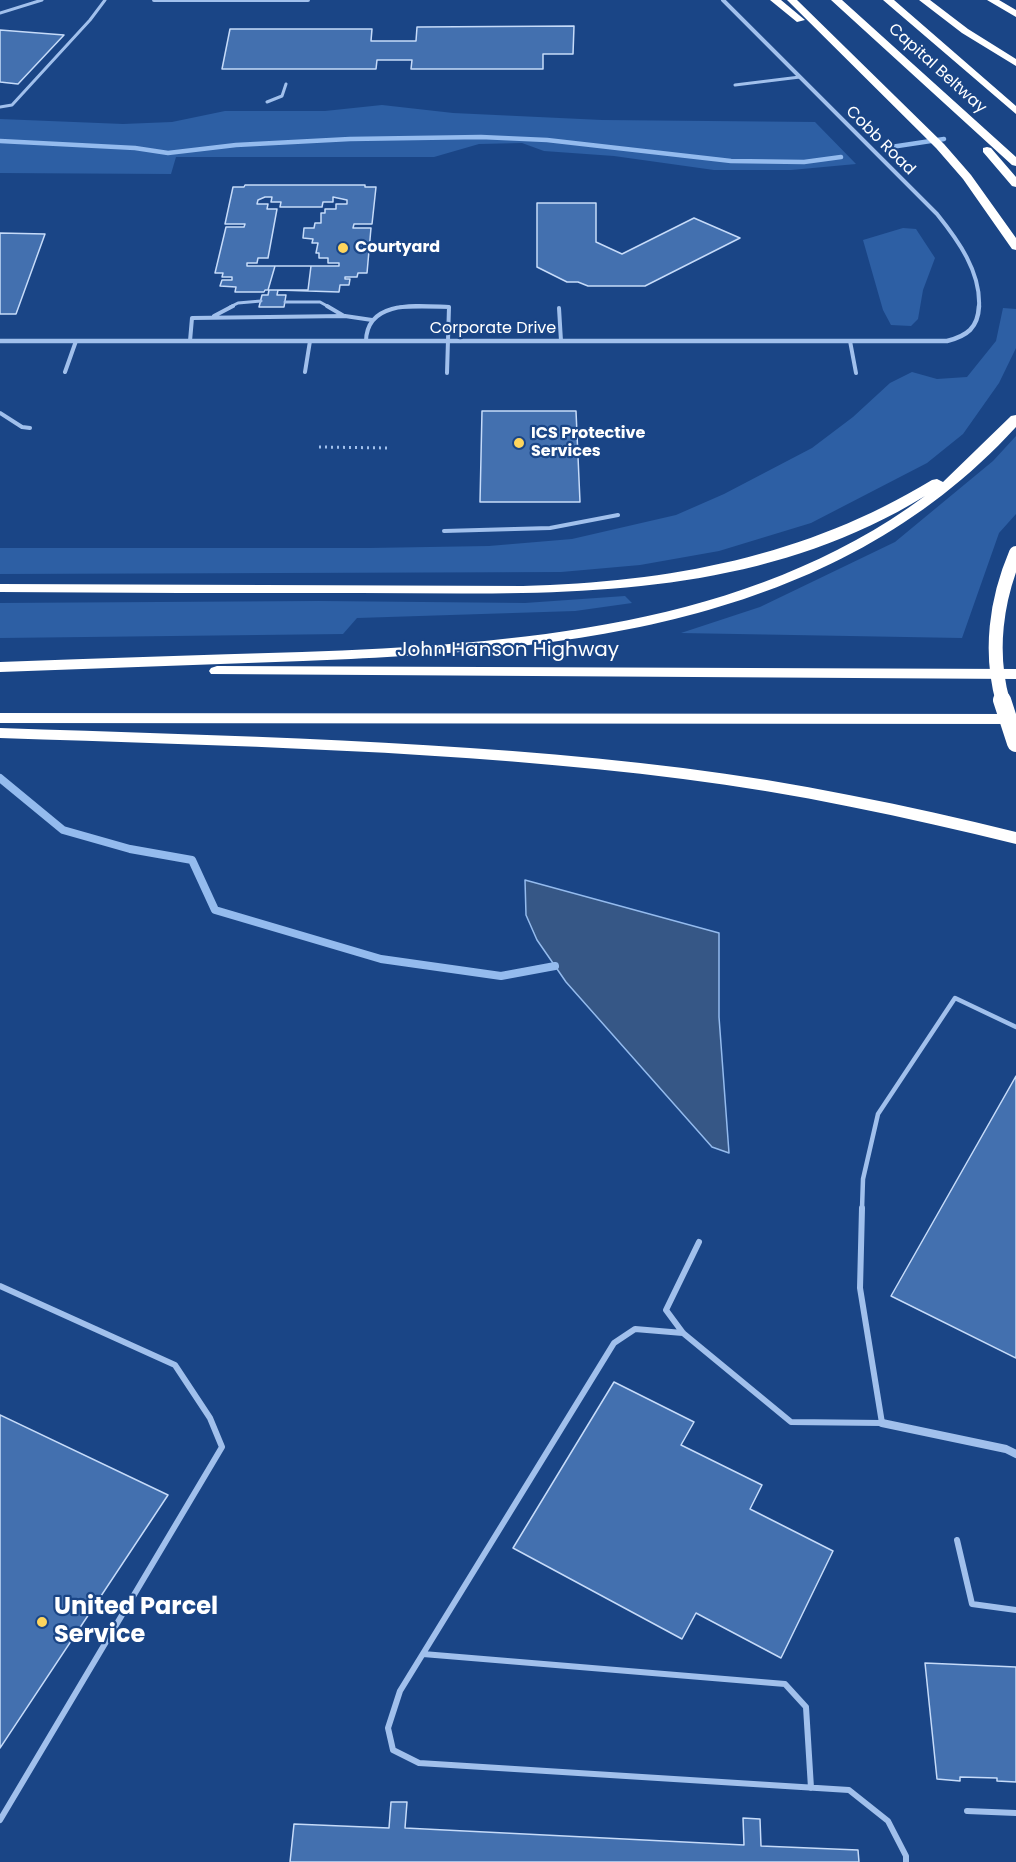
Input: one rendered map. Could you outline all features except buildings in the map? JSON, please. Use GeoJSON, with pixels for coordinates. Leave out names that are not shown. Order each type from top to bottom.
{"type":"FeatureCollection","features":[{"type":"Feature","properties":{"kind":"highway"},"geometry":{"type":"LineString","coordinates":[[775,0],[874,80]]}},
{"type":"Feature","properties":{"kind":"highway"},"geometry":{"type":"LineString","coordinates":[[792,0],[874,80],[967,177],[1016,246]]}},
{"type":"Feature","properties":{"kind":"highway","name":"Capital Beltway"},"geometry":{"type":"LineString","coordinates":[[836,0],[1016,163]]}},
{"type":"Feature","properties":{"kind":"highway","name":"Capital Beltway"},"geometry":{"type":"LineString","coordinates":[[888,0],[1016,111]]}},
{"type":"Feature","properties":{"kind":"highway"},"geometry":{"type":"LineString","coordinates":[[926,0],[1016,55]]}},
{"type":"Feature","properties":{"kind":"highway"},"geometry":{"type":"LineString","coordinates":[[926,0],[965,31],[1016,63]]}},
{"type":"Feature","properties":{"kind":"highway"},"geometry":{"type":"LineString","coordinates":[[992,0],[1016,14]]}},
{"type":"Feature","properties":{"kind":"highway"},"geometry":{"type":"LineString","coordinates":[[926,82],[1016,184]]}},
{"type":"Feature","properties":{"kind":"highway"},"geometry":{"type":"LineString","coordinates":[[0,669],[412,653],[512,644],[636,625],[680,615],[729,600],[834,559],[908,518],[944,491],[1016,419]]}},
{"type":"Feature","properties":{"kind":"highway"},"geometry":{"type":"LineString","coordinates":[[0,588],[545,589],[618,585],[672,578],[769,557],[857,526],[898,507],[986,450]]}},
{"type":"Feature","properties":{"kind":"highway"},"geometry":{"type":"LineString","coordinates":[[1016,553],[1003,588],[995,656],[1000,693],[1016,743]]}},
{"type":"Feature","properties":{"kind":"highway","name":"John Hanson Highway"},"geometry":{"type":"LineString","coordinates":[[0,669],[1016,674]]}},
{"type":"Feature","properties":{"kind":"highway"},"geometry":{"type":"LineString","coordinates":[[0,718],[1016,719]]}},
{"type":"Feature","properties":{"kind":"highway"},"geometry":{"type":"LineString","coordinates":[[0,733],[400,749],[637,768],[784,788],[956,822],[1016,839]]}},
{"type":"Feature","properties":{"kind":"street"},"geometry":{"type":"LineString","coordinates":[[154,0],[308,0]]}},
{"type":"Feature","properties":{"kind":"street","name":"Cobb Road"},"geometry":{"type":"LineString","coordinates":[[723,0],[941,220],[957,241],[975,272],[979,305],[977,321]]}},
{"type":"Feature","properties":{"kind":"street","name":"Corporate Drive"},"geometry":{"type":"LineString","coordinates":[[0,341],[958,340],[971,333],[977,321]]}},
{"type":"Feature","properties":{"kind":"street"},"geometry":{"type":"LineString","coordinates":[[882,1423],[1006,1449],[1016,1454]]}},
{"type":"Feature","properties":{"kind":"lane"},"geometry":{"type":"LineString","coordinates":[[0,13],[42,0]]}},
{"type":"Feature","properties":{"kind":"lane"},"geometry":{"type":"LineString","coordinates":[[0,107],[12,105],[90,20],[105,0]]}},
{"type":"Feature","properties":{"kind":"lane"},"geometry":{"type":"LineString","coordinates":[[735,85],[800,77]]}},
{"type":"Feature","properties":{"kind":"lane"},"geometry":{"type":"LineString","coordinates":[[267,102],[282,96],[286,84]]}},
{"type":"Feature","properties":{"kind":"lane"},"geometry":{"type":"LineString","coordinates":[[214,316],[238,303],[261,301]]}},
{"type":"Feature","properties":{"kind":"lane"},"geometry":{"type":"LineString","coordinates":[[285,302],[320,302],[345,316]]}},
{"type":"Feature","properties":{"kind":"lane"},"geometry":{"type":"LineString","coordinates":[[366,341],[368,326],[372,320],[385,311],[398,306],[449,307],[447,373]]}},
{"type":"Feature","properties":{"kind":"lane"},"geometry":{"type":"LineString","coordinates":[[559,308],[561,341]]}},
{"type":"Feature","properties":{"kind":"lane"},"geometry":{"type":"LineString","coordinates":[[190,341],[192,318],[345,316],[372,320]]}},
{"type":"Feature","properties":{"kind":"lane"},"geometry":{"type":"LineString","coordinates":[[65,372],[76,341]]}},
{"type":"Feature","properties":{"kind":"lane"},"geometry":{"type":"LineString","coordinates":[[305,372],[310,341]]}},
{"type":"Feature","properties":{"kind":"lane"},"geometry":{"type":"LineString","coordinates":[[850,341],[856,373]]}},
{"type":"Feature","properties":{"kind":"lane"},"geometry":{"type":"LineString","coordinates":[[0,413],[22,427],[30,428]]}},
{"type":"Feature","properties":{"kind":"lane"},"geometry":{"type":"LineString","coordinates":[[444,531],[550,528],[618,515]]}},
{"type":"Feature","properties":{"kind":"lane"},"geometry":{"type":"LineString","coordinates":[[699,1242],[666,1310],[683,1333],[791,1422],[882,1423],[860,1288],[862,1179],[878,1114],[955,998],[1016,1027]]}},
{"type":"Feature","properties":{"kind":"lane"},"geometry":{"type":"LineString","coordinates":[[0,1286],[175,1365],[210,1418],[222,1447],[0,1820]]}},
{"type":"Feature","properties":{"kind":"lane"},"geometry":{"type":"LineString","coordinates":[[683,1333],[635,1329],[614,1343],[400,1691],[388,1728],[393,1750],[419,1763],[849,1790],[888,1821],[906,1856],[906,1862]]}},
{"type":"Feature","properties":{"kind":"lane"},"geometry":{"type":"LineString","coordinates":[[957,1540],[972,1604],[1016,1610]]}},
{"type":"Feature","properties":{"kind":"lane"},"geometry":{"type":"LineString","coordinates":[[423,1654],[785,1684],[806,1707],[811,1788]]}},
{"type":"Feature","properties":{"kind":"lane"},"geometry":{"type":"LineString","coordinates":[[967,1811],[1016,1813]]}},
{"type":"Feature","properties":{"kind":"path"},"geometry":{"type":"LineString","coordinates":[[319,447],[388,448]]}},
{"type":"Feature","properties":{"kind":"shaded area"},"geometry":{"type":"Polygon","coordinates":[[[382,105],[453,113],[602,120],[815,122],[856,164],[791,170],[714,170],[614,156],[544,151],[522,143],[479,144],[434,157],[176,157],[171,174],[0,173],[0,119],[123,124],[172,122],[225,111],[325,111],[382,105]]]}},
{"type":"Feature","properties":{"kind":"shaded area"},"geometry":{"type":"Polygon","coordinates":[[[903,228],[916,229],[935,258],[923,290],[918,319],[911,326],[891,325],[883,310],[863,240],[903,228]]]}},
{"type":"Feature","properties":{"kind":"shaded area"},"geometry":{"type":"Polygon","coordinates":[[[1003,308],[1016,309],[1016,348],[999,383],[963,434],[927,463],[811,523],[719,551],[640,565],[561,572],[0,574],[0,548],[489,546],[572,539],[676,515],[724,494],[812,448],[853,417],[890,383],[912,372],[937,379],[967,377],[996,341],[1003,308]]]}},
{"type":"Feature","properties":{"kind":"shaded area"},"geometry":{"type":"Polygon","coordinates":[[[1016,436],[1016,514],[999,533],[962,638],[681,633],[760,607],[895,542],[993,461],[1016,436]]]}},
{"type":"Feature","properties":{"kind":"shaded area"},"geometry":{"type":"Polygon","coordinates":[[[625,596],[632,603],[575,611],[357,618],[343,634],[0,638],[0,603],[319,601],[525,603],[625,596]]]}},
{"type":"Feature","properties":{"kind":"shaded area"},"geometry":{"type":"Polygon","coordinates":[[[525,880],[719,933],[719,1017],[729,1153],[712,1147],[566,982],[537,940],[526,915],[525,880]]]}},
{"type":"Feature","properties":{"kind":"waterway"},"geometry":{"type":"LineString","coordinates":[[0,141],[135,148],[168,153],[236,145],[350,139],[481,137],[547,140],[731,161],[804,162],[841,157]]}},
{"type":"Feature","properties":{"kind":"waterway"},"geometry":{"type":"LineString","coordinates":[[891,147],[944,139]]}},
{"type":"Feature","properties":{"kind":"waterway"},"geometry":{"type":"LineString","coordinates":[[0,778],[63,830],[130,849],[192,860],[215,910],[381,959],[501,976],[555,966]]}},
{"type":"Feature","properties":{"kind":"place","name":"Courtyard"},"geometry":{"type":"Point","coordinates":[343,248]}},
{"type":"Feature","properties":{"kind":"place","name":"ICS Protective Services"},"geometry":{"type":"Point","coordinates":[519,443]}},
{"type":"Feature","properties":{"kind":"place","name":"United Parcel Service"},"geometry":{"type":"Point","coordinates":[42,1622]}}]}
